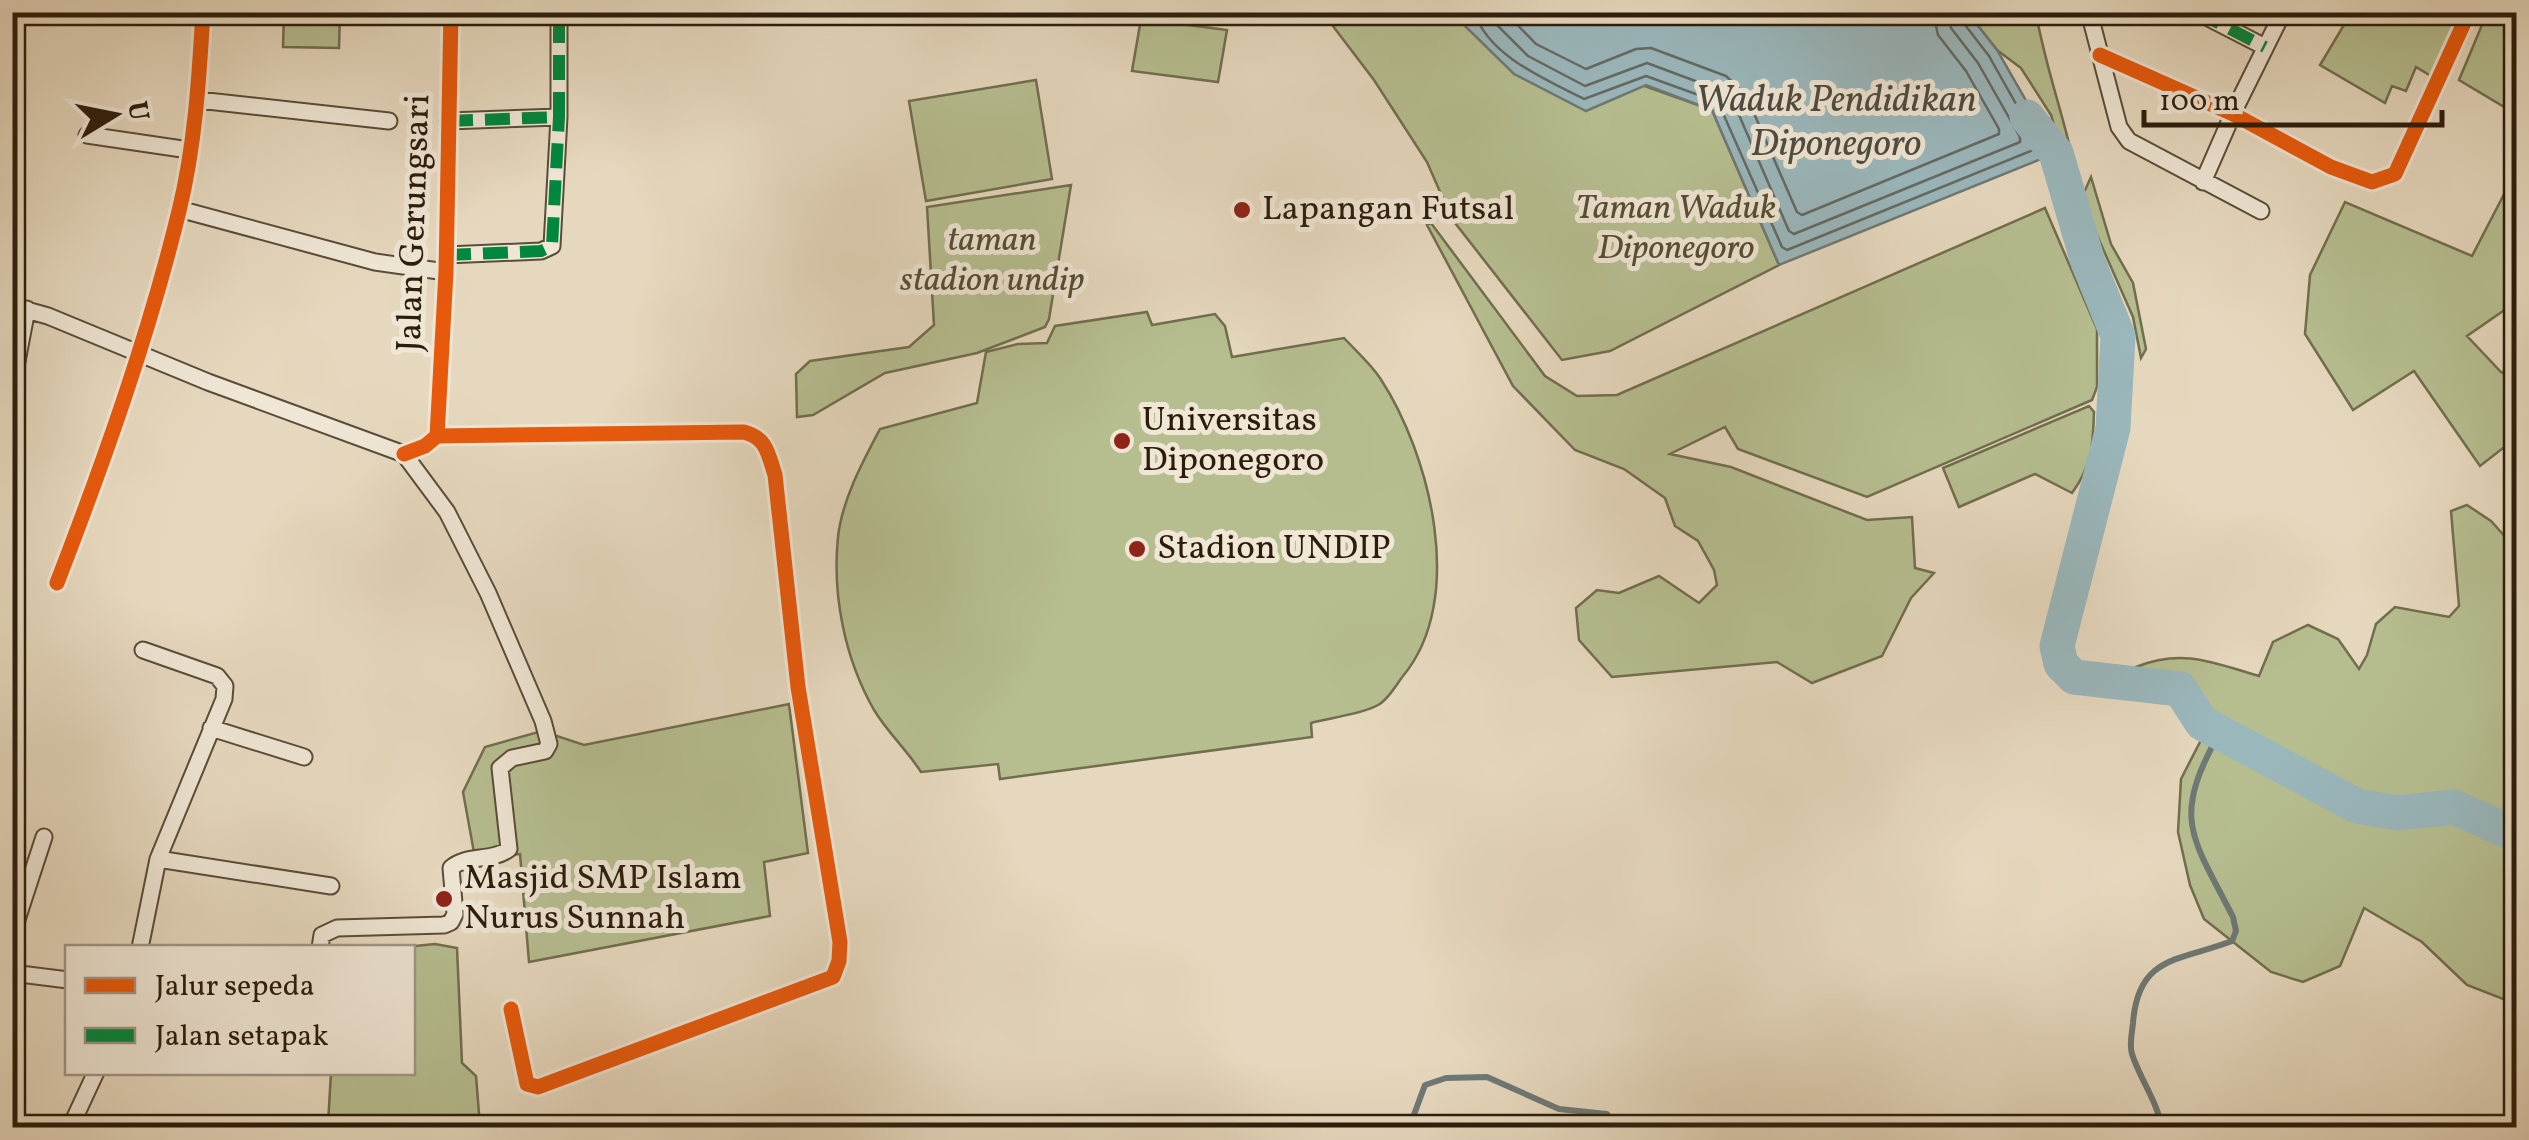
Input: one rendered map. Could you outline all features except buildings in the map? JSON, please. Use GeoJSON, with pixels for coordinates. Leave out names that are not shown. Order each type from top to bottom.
{"type":"FeatureCollection","features":[{"type":"Feature","properties":{"kind":"street"},"geometry":{"type":"LineString","coordinates":[[56,582],[109,449],[180,209],[198,100],[203,12]]}},
{"type":"Feature","properties":{"kind":"street"},"geometry":{"type":"LineString","coordinates":[[416,12],[451,14]]}},
{"type":"Feature","properties":{"kind":"street"},"geometry":{"type":"LineString","coordinates":[[446,255],[541,251],[552,246],[559,117],[559,12]]}},
{"type":"Feature","properties":{"kind":"street"},"geometry":{"type":"LineString","coordinates":[[2090,12],[2119,127],[2129,142],[2261,211]]}},
{"type":"Feature","properties":{"kind":"street"},"geometry":{"type":"LineString","coordinates":[[2197,12],[2265,47]]}},
{"type":"Feature","properties":{"kind":"street"},"geometry":{"type":"LineString","coordinates":[[2204,182],[2283,12]]}},
{"type":"Feature","properties":{"kind":"street"},"geometry":{"type":"LineString","coordinates":[[2100,55],[2234,114],[2357,178],[2372,182],[2395,174],[2469,12]]}},
{"type":"Feature","properties":{"kind":"street","name":"Jalan Gerungsari"},"geometry":{"type":"LineString","coordinates":[[437,436],[446,272],[451,14]]}},
{"type":"Feature","properties":{"kind":"street"},"geometry":{"type":"LineString","coordinates":[[198,100],[389,121]]}},
{"type":"Feature","properties":{"kind":"street"},"geometry":{"type":"LineString","coordinates":[[448,122],[559,117]]}},
{"type":"Feature","properties":{"kind":"street"},"geometry":{"type":"LineString","coordinates":[[87,135],[190,150]]}},
{"type":"Feature","properties":{"kind":"street"},"geometry":{"type":"LineString","coordinates":[[180,209],[375,262],[446,272]]}},
{"type":"Feature","properties":{"kind":"street"},"geometry":{"type":"LineString","coordinates":[[12,388],[19,315],[138,352],[404,454],[447,512],[488,593],[543,721],[549,744],[544,750],[512,758],[500,768],[510,849],[503,855],[456,862],[451,868],[455,914],[451,922],[336,928],[322,934],[320,945]]}},
{"type":"Feature","properties":{"kind":"street"},"geometry":{"type":"LineString","coordinates":[[404,454],[425,446],[437,436],[744,432],[764,442],[775,475],[798,687],[840,942],[840,961],[833,977],[538,1088],[527,1084],[511,1009]]}},
{"type":"Feature","properties":{"kind":"street"},"geometry":{"type":"LineString","coordinates":[[141,945],[158,859],[224,700],[225,686],[217,676],[143,650]]}},
{"type":"Feature","properties":{"kind":"street"},"geometry":{"type":"LineString","coordinates":[[212,728],[304,756]]}},
{"type":"Feature","properties":{"kind":"street"},"geometry":{"type":"LineString","coordinates":[[12,934],[44,837]]}},
{"type":"Feature","properties":{"kind":"street"},"geometry":{"type":"LineString","coordinates":[[158,859],[332,886]]}},
{"type":"Feature","properties":{"kind":"street"},"geometry":{"type":"LineString","coordinates":[[12,973],[65,980]]}},
{"type":"Feature","properties":{"kind":"street"},"geometry":{"type":"LineString","coordinates":[[70,1128],[95,1075]]}},
{"type":"Feature","properties":{"kind":"green space"},"geometry":{"type":"Polygon","coordinates":[[[284,13],[340,13],[339,48],[283,47],[284,13]]]}},
{"type":"Feature","properties":{"kind":"green space","name":"Taman Waduk Diponegoro"},"geometry":{"type":"Polygon","coordinates":[[[1323,13],[1465,13],[1468,23],[1712,110],[1779,265],[1610,351],[1562,360],[1452,219],[1427,162],[1374,80],[1323,13]]]}},
{"type":"Feature","properties":{"kind":"green space"},"geometry":{"type":"Polygon","coordinates":[[[1968,13],[2036,13],[2075,169],[2068,172],[2051,115],[2021,68],[1997,50],[1968,13]]]}},
{"type":"Feature","properties":{"kind":"green space"},"geometry":{"type":"Polygon","coordinates":[[[2351,13],[2463,13],[2431,76],[2416,67],[2406,91],[2392,86],[2385,103],[2320,65],[2351,13]]]}},
{"type":"Feature","properties":{"kind":"green space"},"geometry":{"type":"Polygon","coordinates":[[[2487,13],[2516,13],[2516,114],[2459,80],[2487,13]]]}},
{"type":"Feature","properties":{"kind":"green space"},"geometry":{"type":"Polygon","coordinates":[[[1141,19],[1227,30],[1218,82],[1132,71],[1141,19]]]}},
{"type":"Feature","properties":{"kind":"green space"},"geometry":{"type":"Polygon","coordinates":[[[1036,80],[1052,179],[926,201],[909,101],[1036,80]]]}},
{"type":"Feature","properties":{"kind":"green space"},"geometry":{"type":"Polygon","coordinates":[[[2516,171],[2516,302],[2467,336],[2501,372],[2516,379],[2516,438],[2480,466],[2414,371],[2353,410],[2305,334],[2310,275],[2345,202],[2472,256],[2516,171]]]}},
{"type":"Feature","properties":{"kind":"green space"},"geometry":{"type":"Polygon","coordinates":[[[2091,177],[2111,244],[2133,283],[2146,349],[2141,358],[2133,317],[2081,199],[2091,177]]]}},
{"type":"Feature","properties":{"kind":"green space","name":"taman stadion undip"},"geometry":{"type":"Polygon","coordinates":[[[1071,185],[1045,327],[977,353],[885,373],[813,415],[797,417],[796,374],[810,361],[909,347],[934,325],[927,207],[1071,185]]]}},
{"type":"Feature","properties":{"kind":"green space"},"geometry":{"type":"Polygon","coordinates":[[[2045,208],[2097,329],[2097,387],[2092,400],[1867,497],[1738,449],[1725,427],[1670,454],[1731,467],[1867,520],[1912,517],[1915,568],[1934,573],[1911,598],[1882,656],[1812,683],[1777,662],[1612,677],[1579,640],[1576,608],[1597,590],[1619,593],[1659,576],[1699,603],[1717,585],[1714,570],[1698,541],[1675,526],[1665,498],[1624,469],[1575,450],[1513,386],[1427,225],[1431,223],[1545,376],[1577,396],[1617,395],[2045,208]]]}},
{"type":"Feature","properties":{"kind":"green space","name":"Stadion UNDIP"},"geometry":{"type":"Polygon","coordinates":[[[1147,312],[1152,325],[1215,314],[1225,326],[1232,357],[1344,338],[1372,367],[1398,409],[1414,446],[1434,527],[1437,568],[1433,608],[1422,644],[1382,703],[1311,723],[1312,737],[1000,779],[998,764],[921,772],[885,726],[864,690],[848,648],[839,604],[840,523],[867,454],[880,429],[977,403],[986,352],[1018,344],[1047,343],[1055,326],[1147,312]]]}},
{"type":"Feature","properties":{"kind":"green space"},"geometry":{"type":"Polygon","coordinates":[[[2089,406],[2094,412],[2090,454],[2072,493],[2035,474],[1959,507],[1943,468],[2089,406]]]}},
{"type":"Feature","properties":{"kind":"green space"},"geometry":{"type":"Polygon","coordinates":[[[2467,505],[2491,521],[2516,549],[2516,1004],[2467,985],[2422,942],[2364,908],[2340,966],[2303,982],[2271,972],[2204,919],[2190,885],[2178,832],[2181,779],[2202,738],[2176,697],[2147,695],[2136,667],[2184,658],[2259,676],[2273,642],[2308,625],[2338,639],[2359,669],[2376,624],[2395,607],[2449,617],[2459,606],[2451,511],[2467,505]]]}},
{"type":"Feature","properties":{"kind":"green space"},"geometry":{"type":"Polygon","coordinates":[[[789,704],[808,853],[764,862],[770,916],[529,962],[520,854],[475,858],[463,792],[485,747],[542,731],[584,745],[789,704]]]}},
{"type":"Feature","properties":{"kind":"green space"},"geometry":{"type":"Polygon","coordinates":[[[415,946],[457,948],[462,1063],[476,1076],[480,1126],[355,1128],[351,1123],[328,1124],[331,1075],[415,1075],[415,946]]]}},
{"type":"Feature","properties":{"kind":"water","name":"Waduk Pendidikan Diponegoro"},"geometry":{"type":"Polygon","coordinates":[[[1465,13],[1968,13],[1997,50],[2056,153],[1779,265],[1712,110],[1646,85],[1586,111],[1514,74],[1465,26],[1465,13]]]}},
{"type":"Feature","properties":{"kind":"waterway"},"geometry":{"type":"LineString","coordinates":[[2027,117],[2056,153],[2088,262],[2118,336],[2113,428],[2057,646],[2061,664],[2074,677],[2180,689],[2202,723],[2357,806],[2398,813],[2454,807],[2516,835]]}},
{"type":"Feature","properties":{"kind":"waterway"},"geometry":{"type":"LineString","coordinates":[[2162,1128],[2131,1050],[2143,984],[2165,964],[2232,941],[2236,931],[2192,826],[2195,786],[2220,732]]}},
{"type":"Feature","properties":{"kind":"waterway"},"geometry":{"type":"LineString","coordinates":[[1409,1128],[1425,1085],[1446,1078],[1487,1077],[1559,1109],[1607,1114],[1617,1128]]}},
{"type":"Feature","properties":{"kind":"marked path"},"geometry":{"type":"LineString","coordinates":[[448,121],[559,117],[559,12]]}},
{"type":"Feature","properties":{"kind":"marked path"},"geometry":{"type":"LineString","coordinates":[[2197,12],[2265,47]]}},
{"type":"Feature","properties":{"kind":"marked path"},"geometry":{"type":"LineString","coordinates":[[446,255],[541,251],[552,246],[559,117]]}},
{"type":"Feature","properties":{"kind":"cycle path"},"geometry":{"type":"LineString","coordinates":[[57,583],[124,399],[179,211],[193,137],[203,12]]}},
{"type":"Feature","properties":{"kind":"cycle path"},"geometry":{"type":"LineString","coordinates":[[437,436],[446,272],[451,12]]}},
{"type":"Feature","properties":{"kind":"cycle path"},"geometry":{"type":"LineString","coordinates":[[2100,55],[2233,114],[2331,167],[2372,182],[2395,174],[2469,12]]}},
{"type":"Feature","properties":{"kind":"cycle path"},"geometry":{"type":"LineString","coordinates":[[404,454],[425,446],[437,436],[744,432],[762,443],[775,475],[798,687],[840,942],[833,977],[538,1087],[527,1084],[511,1009]]}},
{"type":"Feature","properties":{"kind":"place","name":"Lapangan Futsal"},"geometry":{"type":"Point","coordinates":[1242,210]}},
{"type":"Feature","properties":{"kind":"place","name":"Universitas Diponegoro"},"geometry":{"type":"Point","coordinates":[1122,441]}},
{"type":"Feature","properties":{"kind":"place","name":"Stadion UNDIP"},"geometry":{"type":"Point","coordinates":[1137,549]}},
{"type":"Feature","properties":{"kind":"place","name":"Masjid SMP Islam Nurus Sunnah"},"geometry":{"type":"Point","coordinates":[444,899]}}]}
